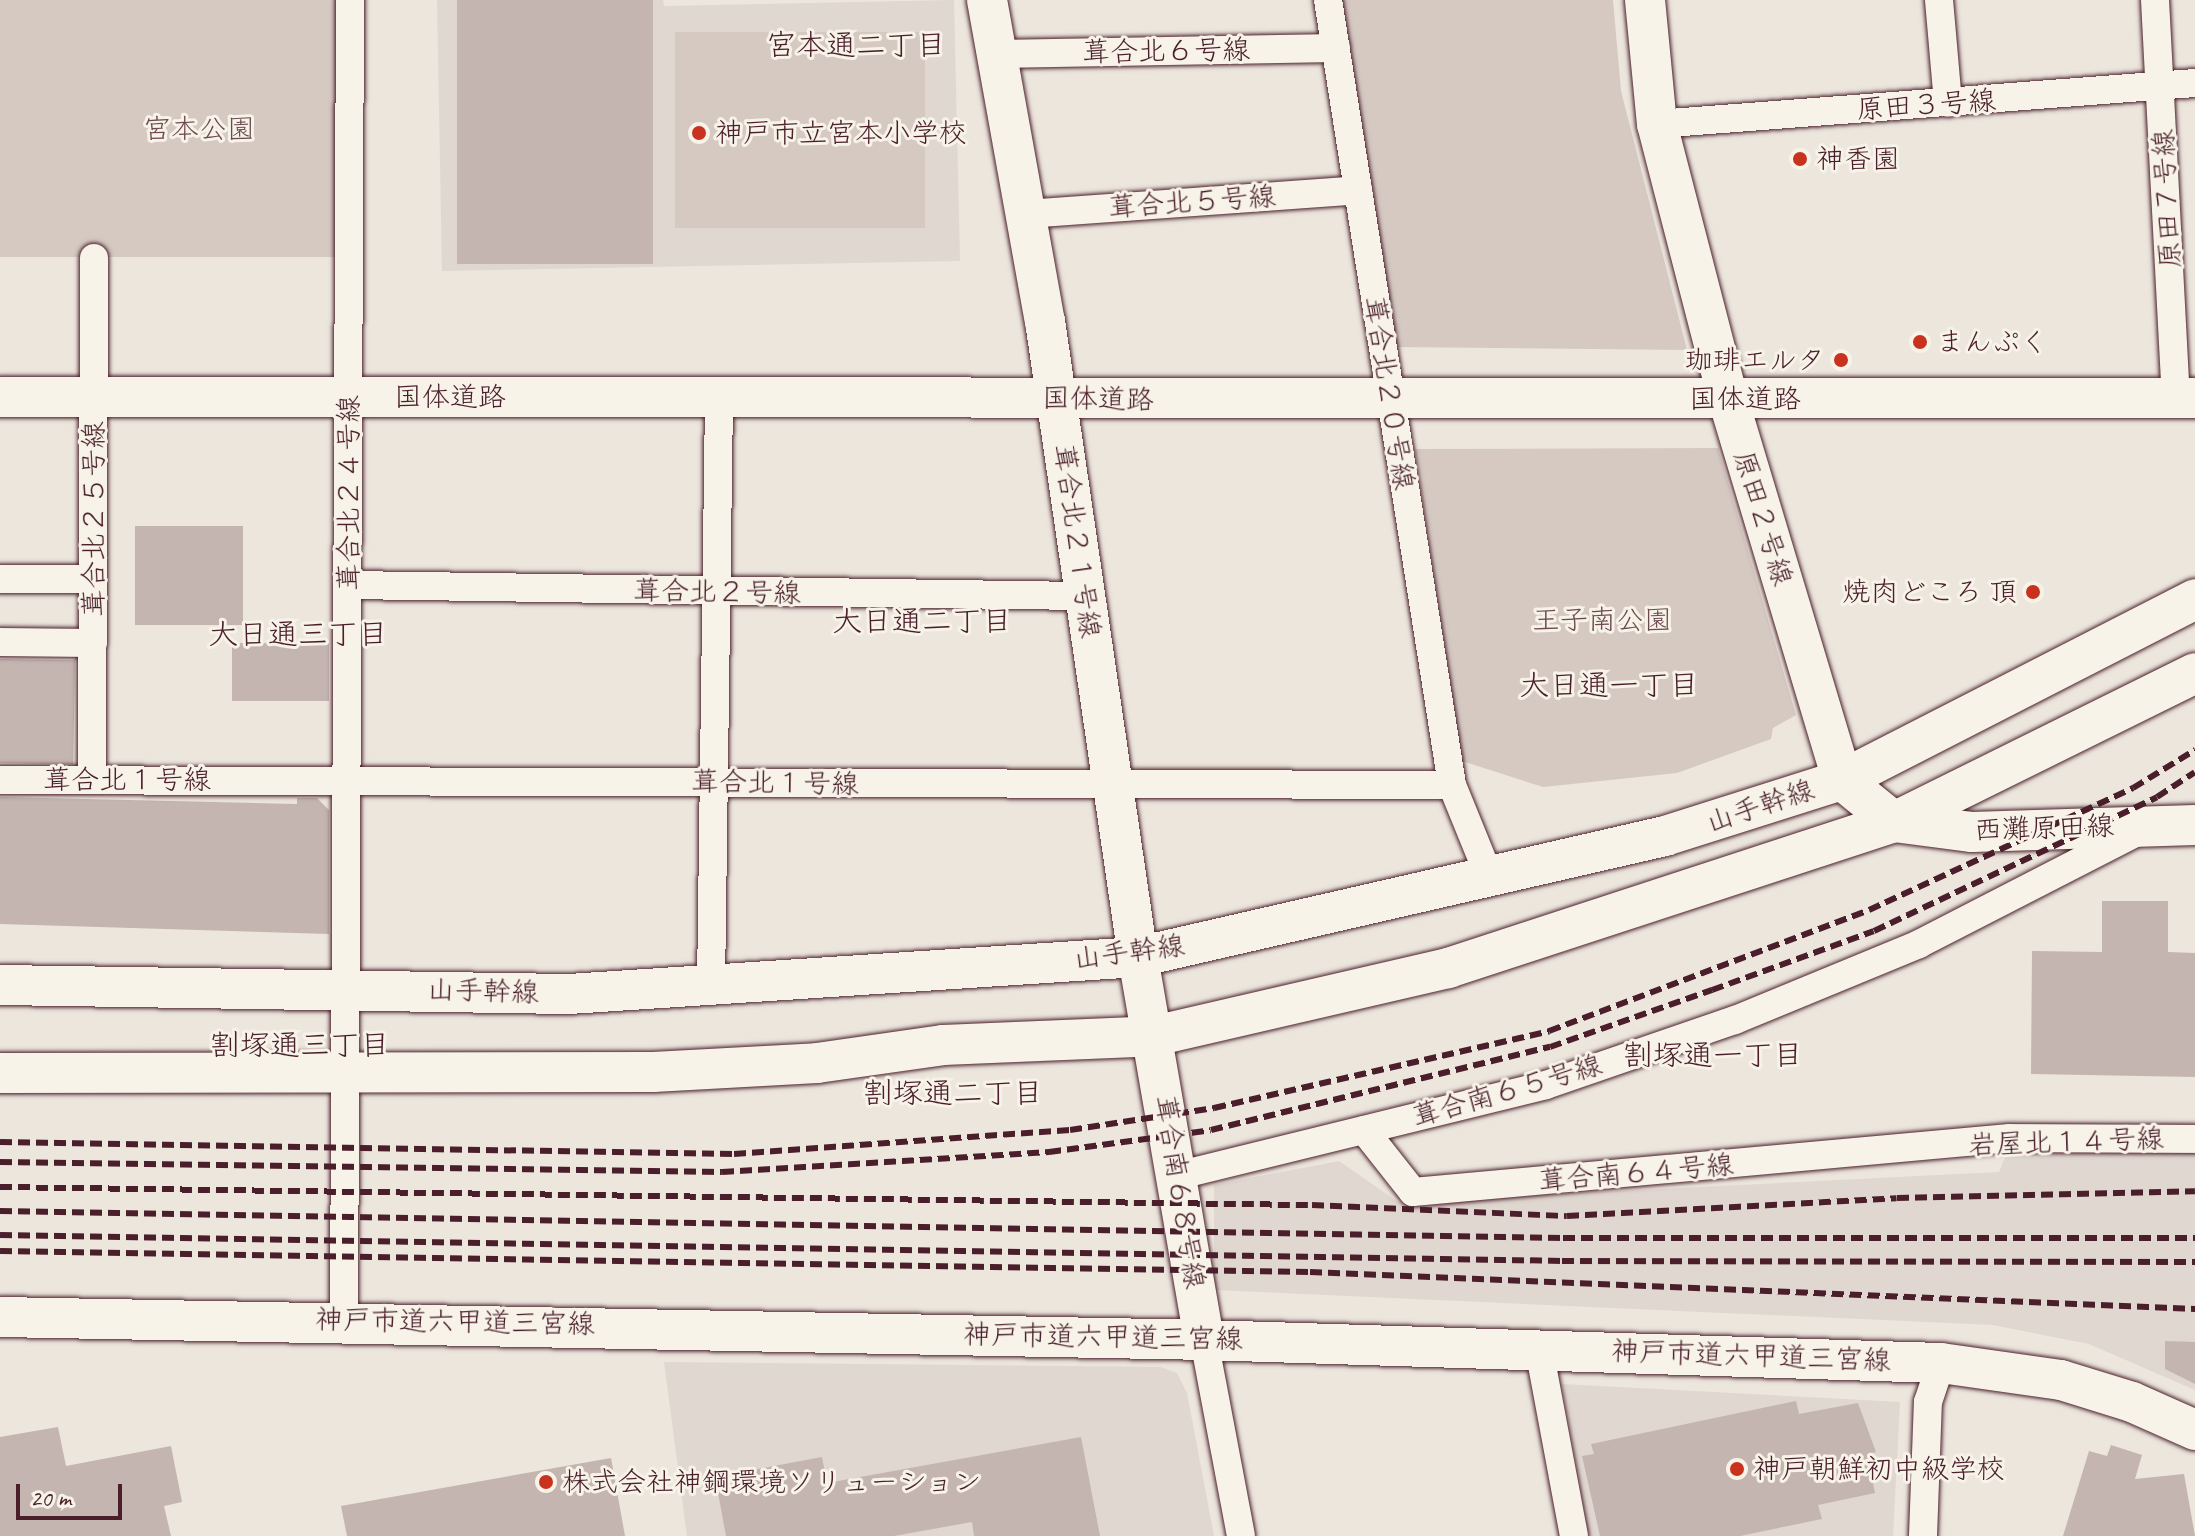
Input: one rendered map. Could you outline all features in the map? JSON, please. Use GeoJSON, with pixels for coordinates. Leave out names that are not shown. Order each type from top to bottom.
{"type":"FeatureCollection","features":[{"type":"Feature","properties":{"kind":"street","name":"葺合北２４号線"},"geometry":{"type":"LineString","coordinates":[[344,1320],[349,778],[350,0]]}},
{"type":"Feature","properties":{"kind":"street","name":"葺合北２１号線"},"geometry":{"type":"LineString","coordinates":[[987,0],[1057,398],[1112,786],[1138,957],[1154,1036]]}},
{"type":"Feature","properties":{"kind":"street","name":"葺合北２０号線"},"geometry":{"type":"LineString","coordinates":[[1328,0],[1452,785]]}},
{"type":"Feature","properties":{"kind":"street","name":"原田２号線"},"geometry":{"type":"LineString","coordinates":[[1645,0],[1657,124],[1728,399],[1842,780]]}},
{"type":"Feature","properties":{"kind":"street"},"geometry":{"type":"LineString","coordinates":[[1939,0],[1948,103]]}},
{"type":"Feature","properties":{"kind":"street","name":"原田７号線"},"geometry":{"type":"LineString","coordinates":[[2155,0],[2186,398]]}},
{"type":"Feature","properties":{"kind":"street","name":"葺合北６号線"},"geometry":{"type":"LineString","coordinates":[[997,54],[1336,48]]}},
{"type":"Feature","properties":{"kind":"street","name":"原田３号線"},"geometry":{"type":"LineString","coordinates":[[1657,124],[2195,83]]}},
{"type":"Feature","properties":{"kind":"street","name":"葺合北５号線"},"geometry":{"type":"LineString","coordinates":[[1026,214],[1358,190]]}},
{"type":"Feature","properties":{"kind":"street","name":"葺合北２５号線"},"geometry":{"type":"LineString","coordinates":[[92,780],[94,258]]}},
{"type":"Feature","properties":{"kind":"street","name":"国体道路"},"geometry":{"type":"LineString","coordinates":[[0,397],[1057,398],[1390,402],[2186,398]]}},
{"type":"Feature","properties":{"kind":"street"},"geometry":{"type":"LineString","coordinates":[[711,987],[710,782],[719,397]]}},
{"type":"Feature","properties":{"kind":"street"},"geometry":{"type":"LineString","coordinates":[[0,579],[93,579]]}},
{"type":"Feature","properties":{"kind":"street","name":"葺合北２号線"},"geometry":{"type":"LineString","coordinates":[[349,585],[1085,596]]}},
{"type":"Feature","properties":{"kind":"street","name":"山手幹線"},"geometry":{"type":"LineString","coordinates":[[0,985],[345,986],[569,994],[1138,957],[1665,836],[1842,780],[2195,599]]}},
{"type":"Feature","properties":{"kind":"street"},"geometry":{"type":"LineString","coordinates":[[0,642],[93,643]]}},
{"type":"Feature","properties":{"kind":"street","name":"山手幹線"},"geometry":{"type":"LineString","coordinates":[[0,1073],[653,1072],[817,1063],[943,1045],[1154,1036],[1448,968],[1894,822],[2195,673]]}},
{"type":"Feature","properties":{"kind":"street","name":"葺合北１号線"},"geometry":{"type":"LineString","coordinates":[[0,780],[349,778],[1112,786],[1452,785]]}},
{"type":"Feature","properties":{"kind":"street"},"geometry":{"type":"LineString","coordinates":[[1842,780],[1894,822]]}},
{"type":"Feature","properties":{"kind":"street"},"geometry":{"type":"LineString","coordinates":[[1452,785],[1489,876]]}},
{"type":"Feature","properties":{"kind":"street","name":"西灘原田線"},"geometry":{"type":"LineString","coordinates":[[1894,822],[1972,832],[2195,825]]}},
{"type":"Feature","properties":{"kind":"street","name":"葺合南６５号線"},"geometry":{"type":"LineString","coordinates":[[1176,1176],[1546,1085],[1735,1020],[1919,944],[2151,825]]}},
{"type":"Feature","properties":{"kind":"street","name":"葺合南６８号線"},"geometry":{"type":"LineString","coordinates":[[1154,1036],[1204,1340],[1241,1536]]}},
{"type":"Feature","properties":{"kind":"street","name":"葺合南６４号線"},"geometry":{"type":"LineString","coordinates":[[1364,1130],[1413,1192],[1937,1147]]}},
{"type":"Feature","properties":{"kind":"street","name":"岩屋北１４号線"},"geometry":{"type":"LineString","coordinates":[[1937,1147],[2010,1138],[2195,1139]]}},
{"type":"Feature","properties":{"kind":"street","name":"神戸市道六甲道三宮線"},"geometry":{"type":"LineString","coordinates":[[0,1317],[344,1320],[1204,1340],[1941,1363],[2061,1380],[2195,1430]]}},
{"type":"Feature","properties":{"kind":"street"},"geometry":{"type":"LineString","coordinates":[[1539,1349],[1574,1536]]}},
{"type":"Feature","properties":{"kind":"street"},"geometry":{"type":"LineString","coordinates":[[1923,1536],[1928,1402],[1941,1363]]}},
{"type":"Feature","properties":{"kind":"shaded area","name":"神戸市立宮本小学校"},"geometry":{"type":"Polygon","coordinates":[[[437,0],[663,0],[664,6],[954,0],[960,261],[442,271],[437,0]]]}},
{"type":"Feature","properties":{"kind":"shaded area"},"geometry":{"type":"Polygon","coordinates":[[[2008,1150],[2195,1151],[2195,1390],[2089,1344],[1993,1325],[1214,1290],[1214,1185],[1339,1161],[1398,1202],[1999,1172],[2008,1150]]]}},
{"type":"Feature","properties":{"kind":"shaded area"},"geometry":{"type":"Polygon","coordinates":[[[664,1362],[1161,1367],[1177,1373],[1187,1393],[1214,1536],[687,1536],[664,1362]]]}},
{"type":"Feature","properties":{"kind":"shaded area","name":"神戸朝鮮初中級学校"},"geometry":{"type":"Polygon","coordinates":[[[1562,1384],[1900,1402],[1893,1536],[1589,1536],[1562,1384]]]}},
{"type":"Feature","properties":{"kind":"green space","name":"宮本公園"},"geometry":{"type":"Polygon","coordinates":[[[0,0],[341,0],[341,257],[0,257],[0,0]]]}},
{"type":"Feature","properties":{"kind":"green space"},"geometry":{"type":"Polygon","coordinates":[[[1341,0],[1613,0],[1621,91],[1687,350],[1394,347],[1341,0]]]}},
{"type":"Feature","properties":{"kind":"green space"},"geometry":{"type":"Polygon","coordinates":[[[675,32],[925,32],[925,228],[675,228],[675,32]]]}},
{"type":"Feature","properties":{"kind":"green space","name":"王子南公園"},"geometry":{"type":"Polygon","coordinates":[[[1718,448],[1796,715],[1773,728],[1771,739],[1677,773],[1543,787],[1462,761],[1415,449],[1718,448]]]}},
{"type":"Feature","properties":{"kind":"building"},"geometry":{"type":"Polygon","coordinates":[[[457,0],[653,0],[653,264],[457,264],[457,0]]]}},
{"type":"Feature","properties":{"kind":"building"},"geometry":{"type":"Polygon","coordinates":[[[135,526],[243,526],[243,625],[135,625],[135,526]]]}},
{"type":"Feature","properties":{"kind":"building"},"geometry":{"type":"Polygon","coordinates":[[[232,643],[329,643],[329,701],[232,701],[232,643]]]}},
{"type":"Feature","properties":{"kind":"building"},"geometry":{"type":"Polygon","coordinates":[[[0,659],[75,660],[73,764],[0,763],[0,659]]]}},
{"type":"Feature","properties":{"kind":"building"},"geometry":{"type":"Polygon","coordinates":[[[0,797],[297,804],[297,798],[317,798],[329,810],[329,934],[0,924],[0,797]]]}},
{"type":"Feature","properties":{"kind":"building"},"geometry":{"type":"Polygon","coordinates":[[[2102,901],[2168,901],[2168,952],[2195,953],[2195,1077],[2031,1074],[2032,951],[2102,952],[2102,901]]]}},
{"type":"Feature","properties":{"kind":"building"},"geometry":{"type":"Polygon","coordinates":[[[2165,1341],[2195,1342],[2195,1384],[2165,1369],[2165,1341]]]}},
{"type":"Feature","properties":{"kind":"building","name":"神戸朝鮮初中級学校"},"geometry":{"type":"Polygon","coordinates":[[[1796,1401],[1799,1414],[1858,1403],[1876,1452],[1867,1454],[1875,1493],[1818,1505],[1822,1519],[1740,1536],[1600,1536],[1582,1456],[1594,1454],[1591,1444],[1796,1401]]]}},
{"type":"Feature","properties":{"kind":"building"},"geometry":{"type":"Polygon","coordinates":[[[58,1427],[66,1466],[171,1446],[182,1502],[164,1506],[171,1536],[0,1536],[0,1437],[58,1427]]]}},
{"type":"Feature","properties":{"kind":"building"},"geometry":{"type":"Polygon","coordinates":[[[1081,1437],[1100,1536],[974,1536],[972,1522],[894,1536],[726,1536],[715,1477],[822,1457],[827,1483],[1081,1437]]]}},
{"type":"Feature","properties":{"kind":"building"},"geometry":{"type":"Polygon","coordinates":[[[2111,1445],[2142,1455],[2135,1479],[2184,1474],[2195,1536],[2063,1536],[2089,1451],[2107,1456],[2111,1445]]]}},
{"type":"Feature","properties":{"kind":"building","name":"株式会社神鋼環境ソリューション"},"geometry":{"type":"Polygon","coordinates":[[[611,1458],[625,1536],[347,1536],[341,1506],[611,1458]]]}},
{"type":"Feature","properties":{"kind":"railway"},"geometry":{"type":"LineString","coordinates":[[0,1142],[734,1154],[1070,1130],[1214,1108],[1549,1031],[1869,910],[2133,788],[2195,750]]}},
{"type":"Feature","properties":{"kind":"railway"},"geometry":{"type":"LineString","coordinates":[[0,1162],[722,1172],[1049,1152],[1211,1130],[1550,1047],[1712,990],[1874,931],[2157,797],[2195,772]]}},
{"type":"Feature","properties":{"kind":"railway"},"geometry":{"type":"LineString","coordinates":[[0,1187],[1312,1205],[1567,1216],[1897,1198],[2195,1191]]}},
{"type":"Feature","properties":{"kind":"railway"},"geometry":{"type":"LineString","coordinates":[[0,1211],[1563,1238],[2195,1238]]}},
{"type":"Feature","properties":{"kind":"railway"},"geometry":{"type":"LineString","coordinates":[[0,1235],[1562,1261],[2195,1262]]}},
{"type":"Feature","properties":{"kind":"railway"},"geometry":{"type":"LineString","coordinates":[[0,1251],[1310,1272],[2195,1309]]}},
{"type":"Feature","properties":{"kind":"place","name":"神戸市立宮本小学校"},"geometry":{"type":"Point","coordinates":[699,133]}},
{"type":"Feature","properties":{"kind":"place","name":"神香園"},"geometry":{"type":"Point","coordinates":[1800,159]}},
{"type":"Feature","properties":{"kind":"place","name":"まんぷく"},"geometry":{"type":"Point","coordinates":[1920,342]}},
{"type":"Feature","properties":{"kind":"place","name":"珈琲エルタ"},"geometry":{"type":"Point","coordinates":[1841,360]}},
{"type":"Feature","properties":{"kind":"place","name":"焼肉どころ 頂"},"geometry":{"type":"Point","coordinates":[2033,592]}},
{"type":"Feature","properties":{"kind":"place","name":"神戸朝鮮初中級学校"},"geometry":{"type":"Point","coordinates":[1737,1469]}},
{"type":"Feature","properties":{"kind":"place","name":"株式会社神鋼環境ソリューション"},"geometry":{"type":"Point","coordinates":[546,1482]}},
{"type":"Feature","properties":{"kind":"district","name":"宮本通二丁目"},"geometry":{"type":"Point","coordinates":[856,45]}},
{"type":"Feature","properties":{"kind":"district","name":"大日通二丁目"},"geometry":{"type":"Point","coordinates":[922,621]}},
{"type":"Feature","properties":{"kind":"district","name":"大日通三丁目"},"geometry":{"type":"Point","coordinates":[298,634]}},
{"type":"Feature","properties":{"kind":"district","name":"大日通一丁目"},"geometry":{"type":"Point","coordinates":[1609,685]}},
{"type":"Feature","properties":{"kind":"district","name":"割塚通三丁目"},"geometry":{"type":"Point","coordinates":[300,1045]}},
{"type":"Feature","properties":{"kind":"district","name":"割塚通一丁目"},"geometry":{"type":"Point","coordinates":[1713,1055]}},
{"type":"Feature","properties":{"kind":"district","name":"割塚通二丁目"},"geometry":{"type":"Point","coordinates":[953,1093]}}]}
